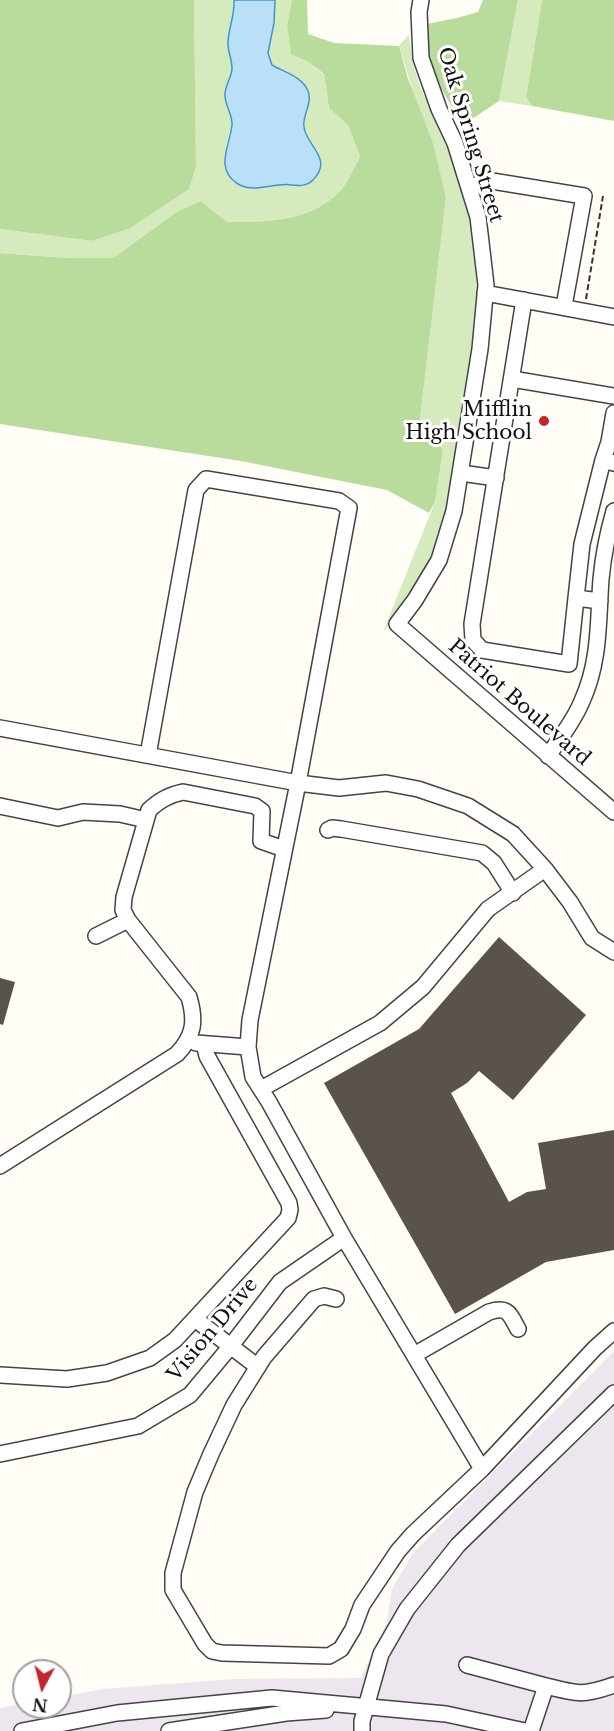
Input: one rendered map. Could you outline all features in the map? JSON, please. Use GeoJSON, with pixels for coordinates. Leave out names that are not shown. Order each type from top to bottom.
{"type":"FeatureCollection","features":[{"type":"Feature","properties":{"kind":"street","name":"Oak Spring Street"},"geometry":{"type":"LineString","coordinates":[[397,624],[415,600],[439,560],[454,511],[480,349],[486,285],[478,217],[455,143],[439,109],[421,58],[419,12],[421,0]]}},
{"type":"Feature","properties":{"kind":"street"},"geometry":{"type":"LineString","coordinates":[[469,187],[492,181],[584,196],[564,306]]}},
{"type":"Feature","properties":{"kind":"street"},"geometry":{"type":"LineString","coordinates":[[485,293],[614,317]]}},
{"type":"Feature","properties":{"kind":"street"},"geometry":{"type":"LineString","coordinates":[[524,300],[471,624],[473,640],[482,650],[569,664],[582,544],[608,461],[614,413]]}},
{"type":"Feature","properties":{"kind":"street"},"geometry":{"type":"LineString","coordinates":[[512,379],[614,396]]}},
{"type":"Feature","properties":{"kind":"street"},"geometry":{"type":"LineString","coordinates":[[461,473],[496,478]]}},
{"type":"Feature","properties":{"kind":"street"},"geometry":{"type":"LineString","coordinates":[[148,755],[195,490],[206,479],[339,501],[349,508],[298,783],[250,1020],[248,1047],[253,1077],[344,1238],[482,1469]]}},
{"type":"Feature","properties":{"kind":"street"},"geometry":{"type":"LineString","coordinates":[[548,756],[572,721],[586,692],[597,651],[601,578],[614,511]]}},
{"type":"Feature","properties":{"kind":"street"},"geometry":{"type":"LineString","coordinates":[[576,598],[600,601]]}},
{"type":"Feature","properties":{"kind":"street","name":"Patriot Boulevard"},"geometry":{"type":"LineString","coordinates":[[397,624],[614,812]]}},
{"type":"Feature","properties":{"kind":"street"},"geometry":{"type":"LineString","coordinates":[[0,728],[298,783],[339,788],[386,783],[418,789],[468,806],[513,834],[545,869],[592,938],[614,952]]}},
{"type":"Feature","properties":{"kind":"street"},"geometry":{"type":"LineString","coordinates":[[0,1166],[177,1054],[187,1043],[192,1027],[193,1012],[189,997],[128,920],[123,910],[124,897],[149,810],[160,800],[183,792],[255,806],[262,811],[261,841],[284,849]]}},
{"type":"Feature","properties":{"kind":"street"},"geometry":{"type":"LineString","coordinates":[[0,806],[58,819],[83,812],[120,814],[146,820]]}},
{"type":"Feature","properties":{"kind":"street"},"geometry":{"type":"LineString","coordinates":[[328,830],[341,829],[482,853],[494,863],[513,893]]}},
{"type":"Feature","properties":{"kind":"street"},"geometry":{"type":"LineString","coordinates":[[261,1089],[380,1023],[423,987],[488,909],[545,869]]}},
{"type":"Feature","properties":{"kind":"street"},"geometry":{"type":"LineString","coordinates":[[96,936],[128,920]]}},
{"type":"Feature","properties":{"kind":"street"},"geometry":{"type":"LineString","coordinates":[[187,1043],[248,1047]]}},
{"type":"Feature","properties":{"kind":"street"},"geometry":{"type":"LineString","coordinates":[[0,1375],[67,1379],[107,1372],[150,1358],[175,1340],[288,1218],[289,1203],[207,1056],[204,1044]]}},
{"type":"Feature","properties":{"kind":"street","name":"Vision Drive"},"geometry":{"type":"LineString","coordinates":[[0,1454],[138,1426],[190,1395],[280,1282],[344,1238]]}},
{"type":"Feature","properties":{"kind":"street"},"geometry":{"type":"LineString","coordinates":[[336,1299],[324,1296],[314,1299],[258,1367],[234,1405],[195,1492],[173,1573],[173,1590],[205,1644],[212,1651],[329,1656],[341,1649],[353,1629],[362,1605],[398,1551],[482,1469],[595,1348],[614,1331]]}},
{"type":"Feature","properties":{"kind":"street"},"geometry":{"type":"LineString","coordinates":[[414,1355],[498,1309],[505,1309],[518,1329]]}},
{"type":"Feature","properties":{"kind":"street"},"geometry":{"type":"LineString","coordinates":[[195,1319],[258,1367]]}},
{"type":"Feature","properties":{"kind":"street"},"geometry":{"type":"LineString","coordinates":[[362,1731],[362,1721],[381,1654],[413,1602],[458,1545],[614,1393]]}},
{"type":"Feature","properties":{"kind":"street"},"geometry":{"type":"LineString","coordinates":[[467,1665],[574,1694],[596,1692],[614,1685]]}},
{"type":"Feature","properties":{"kind":"street"},"geometry":{"type":"LineString","coordinates":[[531,1731],[546,1686]]}},
{"type":"Feature","properties":{"kind":"street"},"geometry":{"type":"LineString","coordinates":[[22,1731],[117,1713],[272,1698],[446,1714],[525,1731]]}},
{"type":"Feature","properties":{"kind":"street"},"geometry":{"type":"LineString","coordinates":[[169,1731],[286,1713],[368,1706]]}},
{"type":"Feature","properties":{"kind":"path"},"geometry":{"type":"LineString","coordinates":[[586,300],[603,196]]}},
{"type":"Feature","properties":{"kind":"shaded area"},"geometry":{"type":"Polygon","coordinates":[[[614,1351],[614,1731],[0,1731],[0,1708],[12,1706],[12,1719],[72,1719],[72,1695],[103,1689],[233,1679],[361,1678],[387,1621],[392,1589],[413,1553],[614,1351]]]}},
{"type":"Feature","properties":{"kind":"green space"},"geometry":{"type":"Polygon","coordinates":[[[0,0],[194,0],[196,166],[189,189],[130,228],[92,241],[0,229],[0,0]]]}},
{"type":"Feature","properties":{"kind":"green space"},"geometry":{"type":"Polygon","coordinates":[[[194,0],[234,0],[235,10],[228,42],[233,69],[225,94],[232,124],[225,149],[271,185],[284,183],[296,186],[318,151],[305,129],[304,123],[309,104],[285,72],[272,65],[268,53],[274,23],[275,0],[292,0],[287,26],[291,53],[307,61],[324,75],[329,108],[348,125],[360,157],[341,190],[329,201],[302,214],[258,222],[227,222],[201,201],[178,211],[113,258],[67,258],[0,253],[0,229],[92,241],[196,166],[194,0]]]}},
{"type":"Feature","properties":{"kind":"green space"},"geometry":{"type":"Polygon","coordinates":[[[292,0],[307,0],[308,34],[334,43],[399,46],[407,76],[433,143],[446,198],[420,419],[443,450],[435,502],[429,513],[387,490],[241,461],[0,424],[0,253],[67,258],[113,258],[178,211],[201,201],[227,222],[258,222],[303,214],[329,201],[344,186],[360,157],[348,125],[329,108],[324,74],[307,61],[291,54],[287,26],[292,0]]]}},
{"type":"Feature","properties":{"kind":"green space"},"geometry":{"type":"Polygon","coordinates":[[[483,0],[518,0],[499,101],[472,119],[453,109],[434,76],[427,49],[427,24],[478,12],[483,0]]]}},
{"type":"Feature","properties":{"kind":"green space"},"geometry":{"type":"Polygon","coordinates":[[[518,0],[542,0],[526,97],[532,106],[499,101],[518,0]]]}},
{"type":"Feature","properties":{"kind":"green space"},"geometry":{"type":"Polygon","coordinates":[[[542,0],[614,0],[614,121],[532,106],[526,97],[542,0]]]}},
{"type":"Feature","properties":{"kind":"green space"},"geometry":{"type":"Polygon","coordinates":[[[409,34],[412,61],[421,89],[458,168],[468,201],[474,237],[477,290],[476,329],[442,533],[432,564],[383,632],[435,502],[443,450],[420,419],[446,198],[399,46],[409,34]]]}},
{"type":"Feature","properties":{"kind":"water"},"geometry":{"type":"Polygon","coordinates":[[[234,0],[275,0],[274,23],[268,53],[272,65],[298,78],[308,91],[309,100],[304,127],[321,165],[319,172],[311,182],[251,188],[238,184],[227,171],[225,156],[232,121],[225,94],[232,71],[228,44],[234,0]]]}},
{"type":"Feature","properties":{"kind":"building"},"geometry":{"type":"Polygon","coordinates":[[[499,937],[586,1015],[513,1100],[479,1071],[467,1083],[451,1093],[509,1202],[527,1192],[546,1189],[538,1143],[614,1130],[614,1250],[546,1262],[455,1314],[324,1083],[419,1029],[499,937]]]}},
{"type":"Feature","properties":{"kind":"building"},"geometry":{"type":"Polygon","coordinates":[[[0,978],[15,982],[3,1025],[0,1024],[0,978]]]}},
{"type":"Feature","properties":{"kind":"place","name":"Mifflin High School"},"geometry":{"type":"Point","coordinates":[544,421]}}]}
